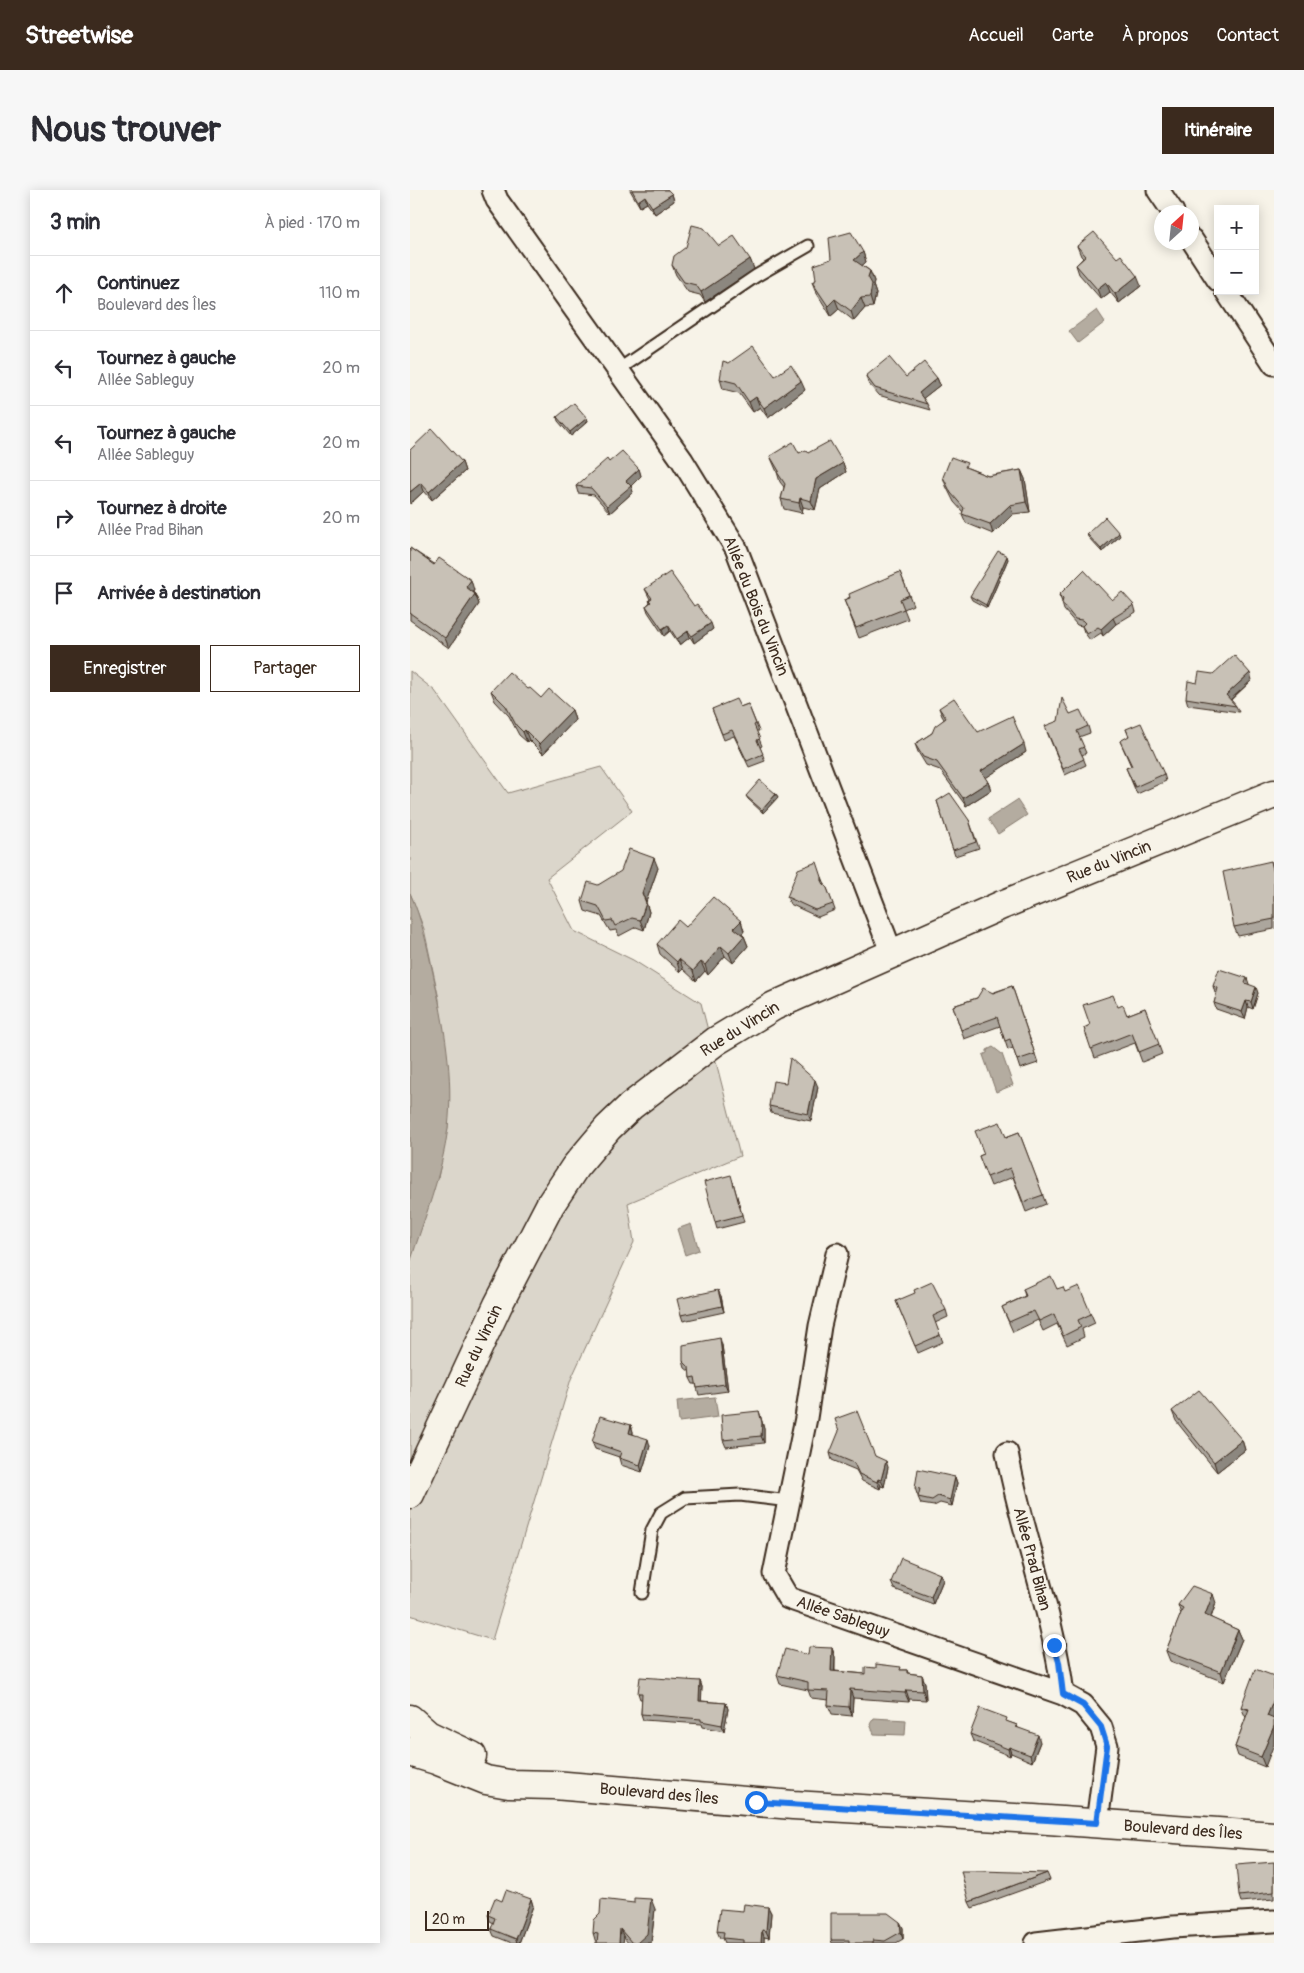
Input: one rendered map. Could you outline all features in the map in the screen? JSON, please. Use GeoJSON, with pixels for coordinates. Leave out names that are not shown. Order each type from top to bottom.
{"type":"FeatureCollection","features":[{"type":"Feature","properties":{"kind":"main road","name":"Rue du Vincin"},"geometry":{"type":"LineString","coordinates":[[410,1494],[498,1305],[550,1205],[575,1167],[608,1128],[631,1106],[716,1041],[774,1006],[1002,905],[1274,794]]}},
{"type":"Feature","properties":{"kind":"main road","name":"Boulevard des Îles"},"geometry":{"type":"LineString","coordinates":[[410,1719],[428,1735],[468,1755],[554,1785]]}},
{"type":"Feature","properties":{"kind":"main road","name":"Boulevard des Îles"},"geometry":{"type":"LineString","coordinates":[[410,1752],[486,1780],[509,1784],[554,1785],[774,1804],[1097,1823],[1274,1836]]}},
{"type":"Feature","properties":{"kind":"street","name":"Allée du Bois du Vincin"},"geometry":{"type":"LineString","coordinates":[[493,190],[498,200],[682,460],[736,548],[892,954]]}},
{"type":"Feature","properties":{"kind":"street"},"geometry":{"type":"LineString","coordinates":[[1158,190],[1168,205]]}},
{"type":"Feature","properties":{"kind":"street"},"geometry":{"type":"LineString","coordinates":[[1198,250],[1214,274]]}},
{"type":"Feature","properties":{"kind":"street"},"geometry":{"type":"LineString","coordinates":[[1229,295],[1274,364]]}},
{"type":"Feature","properties":{"kind":"street","name":"Allée Sableguy"},"geometry":{"type":"LineString","coordinates":[[837,1254],[820,1326],[806,1418],[774,1574],[788,1598],[1063,1694],[1083,1705],[1101,1727],[1107,1746],[1097,1823]]}},
{"type":"Feature","properties":{"kind":"street","name":"Allée Prad Bihan"},"geometry":{"type":"LineString","coordinates":[[1007,1453],[1014,1494],[1059,1662],[1063,1694]]}},
{"type":"Feature","properties":{"kind":"street"},"geometry":{"type":"LineString","coordinates":[[1036,1943],[1173,1927],[1274,1921]]}},
{"type":"Feature","properties":{"kind":"lane"},"geometry":{"type":"LineString","coordinates":[[618,370],[724,297],[808,246]]}},
{"type":"Feature","properties":{"kind":"lane"},"geometry":{"type":"LineString","coordinates":[[642,1593],[652,1530],[661,1513],[685,1498],[740,1495],[789,1500]]}},
{"type":"Feature","properties":{"kind":"shaded area"},"geometry":{"type":"Polygon","coordinates":[[[1097,310],[1105,322],[1078,343],[1069,331],[1097,310]]]}},
{"type":"Feature","properties":{"kind":"shaded area"},"geometry":{"type":"Polygon","coordinates":[[[410,671],[435,691],[508,793],[601,767],[632,811],[547,878],[574,931],[633,960],[701,1003],[740,1156],[628,1203],[634,1242],[571,1379],[492,1640],[410,1615],[410,918],[438,1178],[448,1127],[439,999],[424,929],[410,893],[410,671]]]}},
{"type":"Feature","properties":{"kind":"shaded area"},"geometry":{"type":"Polygon","coordinates":[[[1017,800],[1027,815],[998,834],[988,819],[1017,800]]]}},
{"type":"Feature","properties":{"kind":"shaded area"},"geometry":{"type":"Polygon","coordinates":[[[410,893],[424,933],[437,992],[447,1050],[450,1109],[442,1163],[410,1263],[410,893]]]}},
{"type":"Feature","properties":{"kind":"shaded area"},"geometry":{"type":"Polygon","coordinates":[[[993,1047],[1002,1054],[1013,1085],[996,1092],[983,1055],[993,1047]]]}},
{"type":"Feature","properties":{"kind":"shaded area"},"geometry":{"type":"Polygon","coordinates":[[[691,1224],[699,1250],[685,1255],[677,1229],[691,1224]]]}},
{"type":"Feature","properties":{"kind":"shaded area"},"geometry":{"type":"Polygon","coordinates":[[[715,1397],[718,1417],[679,1422],[677,1401],[715,1397]]]}},
{"type":"Feature","properties":{"kind":"shaded area"},"geometry":{"type":"Polygon","coordinates":[[[874,1718],[906,1720],[905,1735],[874,1734],[870,1724],[874,1718]]]}},
{"type":"Feature","properties":{"kind":"building"},"geometry":{"type":"Polygon","coordinates":[[[632,190],[668,190],[672,194],[652,207],[645,196],[638,201],[632,190]]]}},
{"type":"Feature","properties":{"kind":"building"},"geometry":{"type":"Polygon","coordinates":[[[692,225],[704,228],[719,246],[734,236],[750,259],[701,292],[696,285],[684,282],[672,265],[674,256],[686,247],[692,225]]]}},
{"type":"Feature","properties":{"kind":"building"},"geometry":{"type":"Polygon","coordinates":[[[851,232],[863,252],[854,260],[870,271],[868,277],[872,284],[870,297],[861,298],[851,311],[835,299],[828,306],[812,282],[816,280],[814,265],[831,259],[829,238],[851,232]]]}},
{"type":"Feature","properties":{"kind":"building"},"geometry":{"type":"Polygon","coordinates":[[[1094,232],[1117,258],[1121,255],[1137,276],[1115,294],[1106,282],[1097,289],[1076,265],[1086,256],[1077,246],[1094,232]]]}},
{"type":"Feature","properties":{"kind":"building"},"geometry":{"type":"Polygon","coordinates":[[[753,346],[775,376],[791,365],[801,381],[764,408],[756,397],[749,402],[736,383],[720,379],[723,361],[729,363],[753,346]]]}},
{"type":"Feature","properties":{"kind":"building"},"geometry":{"type":"Polygon","coordinates":[[[889,357],[906,377],[924,362],[937,378],[919,393],[927,404],[875,388],[866,376],[889,357]]]}},
{"type":"Feature","properties":{"kind":"building"},"geometry":{"type":"Polygon","coordinates":[[[574,403],[587,418],[570,432],[557,417],[574,403]]]}},
{"type":"Feature","properties":{"kind":"building"},"geometry":{"type":"Polygon","coordinates":[[[432,429],[462,462],[429,492],[421,483],[410,492],[410,450],[432,429]]]}},
{"type":"Feature","properties":{"kind":"building"},"geometry":{"type":"Polygon","coordinates":[[[830,441],[843,463],[816,479],[811,501],[800,498],[799,503],[781,499],[785,484],[770,456],[793,442],[799,453],[806,450],[808,453],[830,441]]]}},
{"type":"Feature","properties":{"kind":"building"},"geometry":{"type":"Polygon","coordinates":[[[622,451],[639,469],[626,481],[631,486],[607,506],[591,488],[576,486],[607,459],[609,462],[622,451]]]}},
{"type":"Feature","properties":{"kind":"building"},"geometry":{"type":"Polygon","coordinates":[[[951,457],[967,463],[965,467],[988,476],[1021,470],[1026,502],[1010,505],[990,524],[962,514],[964,508],[951,493],[943,477],[951,457]]]}},
{"type":"Feature","properties":{"kind":"building"},"geometry":{"type":"Polygon","coordinates":[[[1105,517],[1119,533],[1101,549],[1087,534],[1105,517]]]}},
{"type":"Feature","properties":{"kind":"building"},"geometry":{"type":"Polygon","coordinates":[[[410,548],[434,565],[439,558],[471,580],[466,587],[475,594],[445,638],[410,613],[410,548]]]}},
{"type":"Feature","properties":{"kind":"building"},"geometry":{"type":"Polygon","coordinates":[[[998,551],[1007,556],[986,605],[970,596],[998,551]]]}},
{"type":"Feature","properties":{"kind":"building"},"geometry":{"type":"Polygon","coordinates":[[[1084,570],[1112,600],[1122,592],[1134,605],[1113,618],[1101,629],[1098,627],[1087,634],[1082,626],[1085,623],[1082,620],[1075,619],[1062,603],[1063,599],[1059,595],[1084,570]]]}},
{"type":"Feature","properties":{"kind":"building"},"geometry":{"type":"Polygon","coordinates":[[[670,572],[694,606],[697,604],[711,623],[692,636],[688,631],[677,639],[668,625],[662,629],[646,606],[651,602],[649,600],[652,598],[645,589],[670,572]]]}},
{"type":"Feature","properties":{"kind":"building"},"geometry":{"type":"Polygon","coordinates":[[[900,572],[909,595],[900,599],[904,609],[856,628],[844,600],[850,598],[849,594],[900,572]]]}},
{"type":"Feature","properties":{"kind":"building"},"geometry":{"type":"Polygon","coordinates":[[[1234,655],[1250,673],[1226,695],[1236,706],[1186,698],[1188,681],[1197,683],[1199,672],[1213,674],[1234,655]]]}},
{"type":"Feature","properties":{"kind":"building"},"geometry":{"type":"Polygon","coordinates":[[[509,672],[541,698],[549,689],[572,710],[539,744],[525,730],[523,732],[516,725],[506,706],[491,691],[509,672]]]}},
{"type":"Feature","properties":{"kind":"building"},"geometry":{"type":"Polygon","coordinates":[[[954,698],[978,732],[1012,716],[1024,744],[981,771],[988,782],[963,798],[937,762],[923,757],[915,744],[932,733],[935,726],[946,718],[939,708],[954,698]]]}},
{"type":"Feature","properties":{"kind":"building"},"geometry":{"type":"Polygon","coordinates":[[[1062,698],[1070,714],[1080,710],[1088,726],[1077,731],[1084,747],[1079,749],[1084,759],[1063,769],[1045,726],[1058,721],[1062,698]]]}},
{"type":"Feature","properties":{"kind":"building"},"geometry":{"type":"Polygon","coordinates":[[[736,699],[740,707],[748,704],[756,724],[754,725],[760,739],[757,740],[763,754],[747,761],[732,730],[722,734],[712,709],[736,699]]]}},
{"type":"Feature","properties":{"kind":"building"},"geometry":{"type":"Polygon","coordinates":[[[1141,723],[1164,774],[1135,787],[1126,768],[1132,766],[1120,741],[1129,736],[1126,729],[1141,723]]]}},
{"type":"Feature","properties":{"kind":"building"},"geometry":{"type":"Polygon","coordinates":[[[760,780],[776,794],[762,810],[746,796],[760,780]]]}},
{"type":"Feature","properties":{"kind":"building"},"geometry":{"type":"Polygon","coordinates":[[[950,793],[969,820],[976,842],[953,850],[937,801],[950,793]]]}},
{"type":"Feature","properties":{"kind":"building"},"geometry":{"type":"Polygon","coordinates":[[[629,849],[654,858],[642,893],[646,903],[640,920],[632,918],[615,926],[612,920],[606,921],[598,906],[582,901],[588,882],[598,885],[621,871],[629,849]]]}},
{"type":"Feature","properties":{"kind":"building"},"geometry":{"type":"Polygon","coordinates":[[[1271,861],[1274,874],[1274,919],[1234,927],[1223,872],[1271,861]]]}},
{"type":"Feature","properties":{"kind":"building"},"geometry":{"type":"Polygon","coordinates":[[[817,862],[822,883],[827,888],[833,904],[815,910],[787,897],[798,869],[817,862]]]}},
{"type":"Feature","properties":{"kind":"building"},"geometry":{"type":"Polygon","coordinates":[[[713,897],[741,921],[734,928],[744,936],[729,953],[721,946],[705,965],[701,962],[693,971],[679,959],[677,962],[657,944],[678,920],[686,927],[713,897]]]}},
{"type":"Feature","properties":{"kind":"building"},"geometry":{"type":"Polygon","coordinates":[[[1219,969],[1247,978],[1245,983],[1256,987],[1251,1002],[1246,1001],[1242,1012],[1214,1003],[1218,988],[1213,986],[1219,969]]]}},
{"type":"Feature","properties":{"kind":"building"},"geometry":{"type":"Polygon","coordinates":[[[1012,986],[1035,1054],[1017,1060],[1010,1039],[1005,1041],[997,1017],[961,1030],[953,1006],[977,998],[983,988],[993,993],[1012,986]]]}},
{"type":"Feature","properties":{"kind":"building"},"geometry":{"type":"Polygon","coordinates":[[[1113,995],[1118,1007],[1123,1005],[1127,1015],[1145,1008],[1159,1044],[1139,1052],[1132,1033],[1091,1049],[1084,1028],[1090,1025],[1083,1005],[1113,995]]]}},
{"type":"Feature","properties":{"kind":"building"},"geometry":{"type":"Polygon","coordinates":[[[790,1058],[815,1080],[808,1114],[769,1106],[773,1081],[786,1083],[790,1058]]]}},
{"type":"Feature","properties":{"kind":"building"},"geometry":{"type":"Polygon","coordinates":[[[1000,1122],[1006,1137],[1019,1132],[1043,1195],[1023,1202],[1010,1168],[987,1177],[979,1156],[984,1154],[975,1131],[1000,1122]]]}},
{"type":"Feature","properties":{"kind":"building"},"geometry":{"type":"Polygon","coordinates":[[[731,1175],[742,1215],[715,1222],[704,1182],[731,1175]]]}},
{"type":"Feature","properties":{"kind":"building"},"geometry":{"type":"Polygon","coordinates":[[[1051,1276],[1057,1289],[1063,1287],[1065,1292],[1079,1286],[1091,1314],[1078,1320],[1081,1327],[1063,1336],[1054,1314],[1039,1321],[1034,1311],[1009,1322],[1002,1307],[1026,1296],[1023,1289],[1051,1276]]]}},
{"type":"Feature","properties":{"kind":"building"},"geometry":{"type":"Polygon","coordinates":[[[932,1282],[946,1310],[933,1316],[940,1335],[915,1346],[896,1301],[915,1293],[914,1290],[932,1282]]]}},
{"type":"Feature","properties":{"kind":"building"},"geometry":{"type":"Polygon","coordinates":[[[718,1290],[722,1306],[681,1315],[677,1299],[718,1290]]]}},
{"type":"Feature","properties":{"kind":"building"},"geometry":{"type":"Polygon","coordinates":[[[720,1338],[725,1384],[697,1388],[695,1377],[690,1378],[689,1367],[683,1361],[683,1345],[720,1338]]]}},
{"type":"Feature","properties":{"kind":"building"},"geometry":{"type":"Polygon","coordinates":[[[1199,1390],[1242,1440],[1214,1462],[1172,1411],[1199,1390]]]}},
{"type":"Feature","properties":{"kind":"building"},"geometry":{"type":"Polygon","coordinates":[[[759,1411],[762,1423],[761,1436],[723,1440],[721,1415],[759,1411]]]}},
{"type":"Feature","properties":{"kind":"building"},"geometry":{"type":"Polygon","coordinates":[[[857,1411],[875,1456],[886,1461],[881,1480],[878,1479],[877,1482],[859,1474],[854,1463],[830,1453],[839,1431],[835,1419],[857,1411]]]}},
{"type":"Feature","properties":{"kind":"building"},"geometry":{"type":"Polygon","coordinates":[[[600,1416],[631,1425],[629,1433],[648,1439],[640,1465],[619,1458],[621,1452],[592,1442],[600,1416]]]}},
{"type":"Feature","properties":{"kind":"building"},"geometry":{"type":"Polygon","coordinates":[[[918,1469],[955,1477],[950,1500],[938,1496],[932,1500],[918,1497],[920,1489],[915,1488],[918,1469]]]}},
{"type":"Feature","properties":{"kind":"building"},"geometry":{"type":"Polygon","coordinates":[[[901,1558],[940,1574],[931,1597],[891,1582],[901,1558]]]}},
{"type":"Feature","properties":{"kind":"building"},"geometry":{"type":"Polygon","coordinates":[[[1192,1586],[1213,1594],[1205,1615],[1238,1630],[1221,1672],[1166,1651],[1183,1608],[1178,1605],[1192,1586]]]}},
{"type":"Feature","properties":{"kind":"building"},"geometry":{"type":"Polygon","coordinates":[[[809,1647],[832,1648],[831,1671],[865,1674],[865,1667],[876,1668],[876,1664],[901,1667],[900,1670],[907,1670],[907,1673],[922,1675],[923,1691],[906,1690],[905,1693],[850,1689],[849,1707],[828,1705],[829,1691],[808,1690],[808,1682],[777,1675],[785,1649],[808,1655],[809,1647]]]}},
{"type":"Feature","properties":{"kind":"building"},"geometry":{"type":"Polygon","coordinates":[[[1255,1669],[1274,1676],[1274,1699],[1267,1716],[1274,1719],[1274,1726],[1261,1757],[1235,1747],[1249,1709],[1241,1707],[1255,1669]]]}},
{"type":"Feature","properties":{"kind":"building"},"geometry":{"type":"Polygon","coordinates":[[[640,1677],[700,1681],[699,1701],[726,1703],[722,1725],[701,1721],[701,1719],[641,1714],[642,1693],[638,1693],[640,1677]]]}},
{"type":"Feature","properties":{"kind":"building"},"geometry":{"type":"Polygon","coordinates":[[[980,1708],[1007,1718],[1006,1721],[1017,1725],[1016,1727],[1038,1735],[1030,1755],[1009,1747],[1008,1749],[970,1734],[980,1708]]]}},
{"type":"Feature","properties":{"kind":"building"},"geometry":{"type":"Polygon","coordinates":[[[1274,1862],[1274,1892],[1239,1896],[1236,1865],[1274,1862]]]}},
{"type":"Feature","properties":{"kind":"building"},"geometry":{"type":"Polygon","coordinates":[[[961,1871],[981,1871],[1047,1873],[969,1902],[961,1871]]]}},
{"type":"Feature","properties":{"kind":"building"},"geometry":{"type":"Polygon","coordinates":[[[506,1890],[531,1899],[516,1939],[491,1929],[495,1918],[488,1915],[495,1898],[502,1901],[506,1890]]]}},
{"type":"Feature","properties":{"kind":"building"},"geometry":{"type":"Polygon","coordinates":[[[634,1898],[651,1899],[647,1934],[637,1943],[632,1943],[620,1929],[619,1943],[597,1943],[598,1934],[593,1933],[594,1920],[600,1914],[601,1899],[634,1903],[634,1898]]]}},
{"type":"Feature","properties":{"kind":"building"},"geometry":{"type":"Polygon","coordinates":[[[744,1904],[768,1907],[766,1931],[762,1930],[761,1943],[743,1943],[743,1940],[723,1938],[724,1932],[717,1931],[720,1909],[743,1911],[744,1904]]]}},
{"type":"Feature","properties":{"kind":"building"},"geometry":{"type":"Polygon","coordinates":[[[831,1913],[888,1913],[900,1922],[901,1932],[885,1941],[873,1940],[873,1943],[849,1943],[849,1940],[831,1940],[831,1913]]]}},
{"type":"Feature","properties":{"kind":"route"},"geometry":{"type":"LineString","coordinates":[[756,1802],[1097,1823],[1107,1746],[1101,1727],[1083,1705],[1063,1694],[1059,1662],[1054,1645]]}}]}
